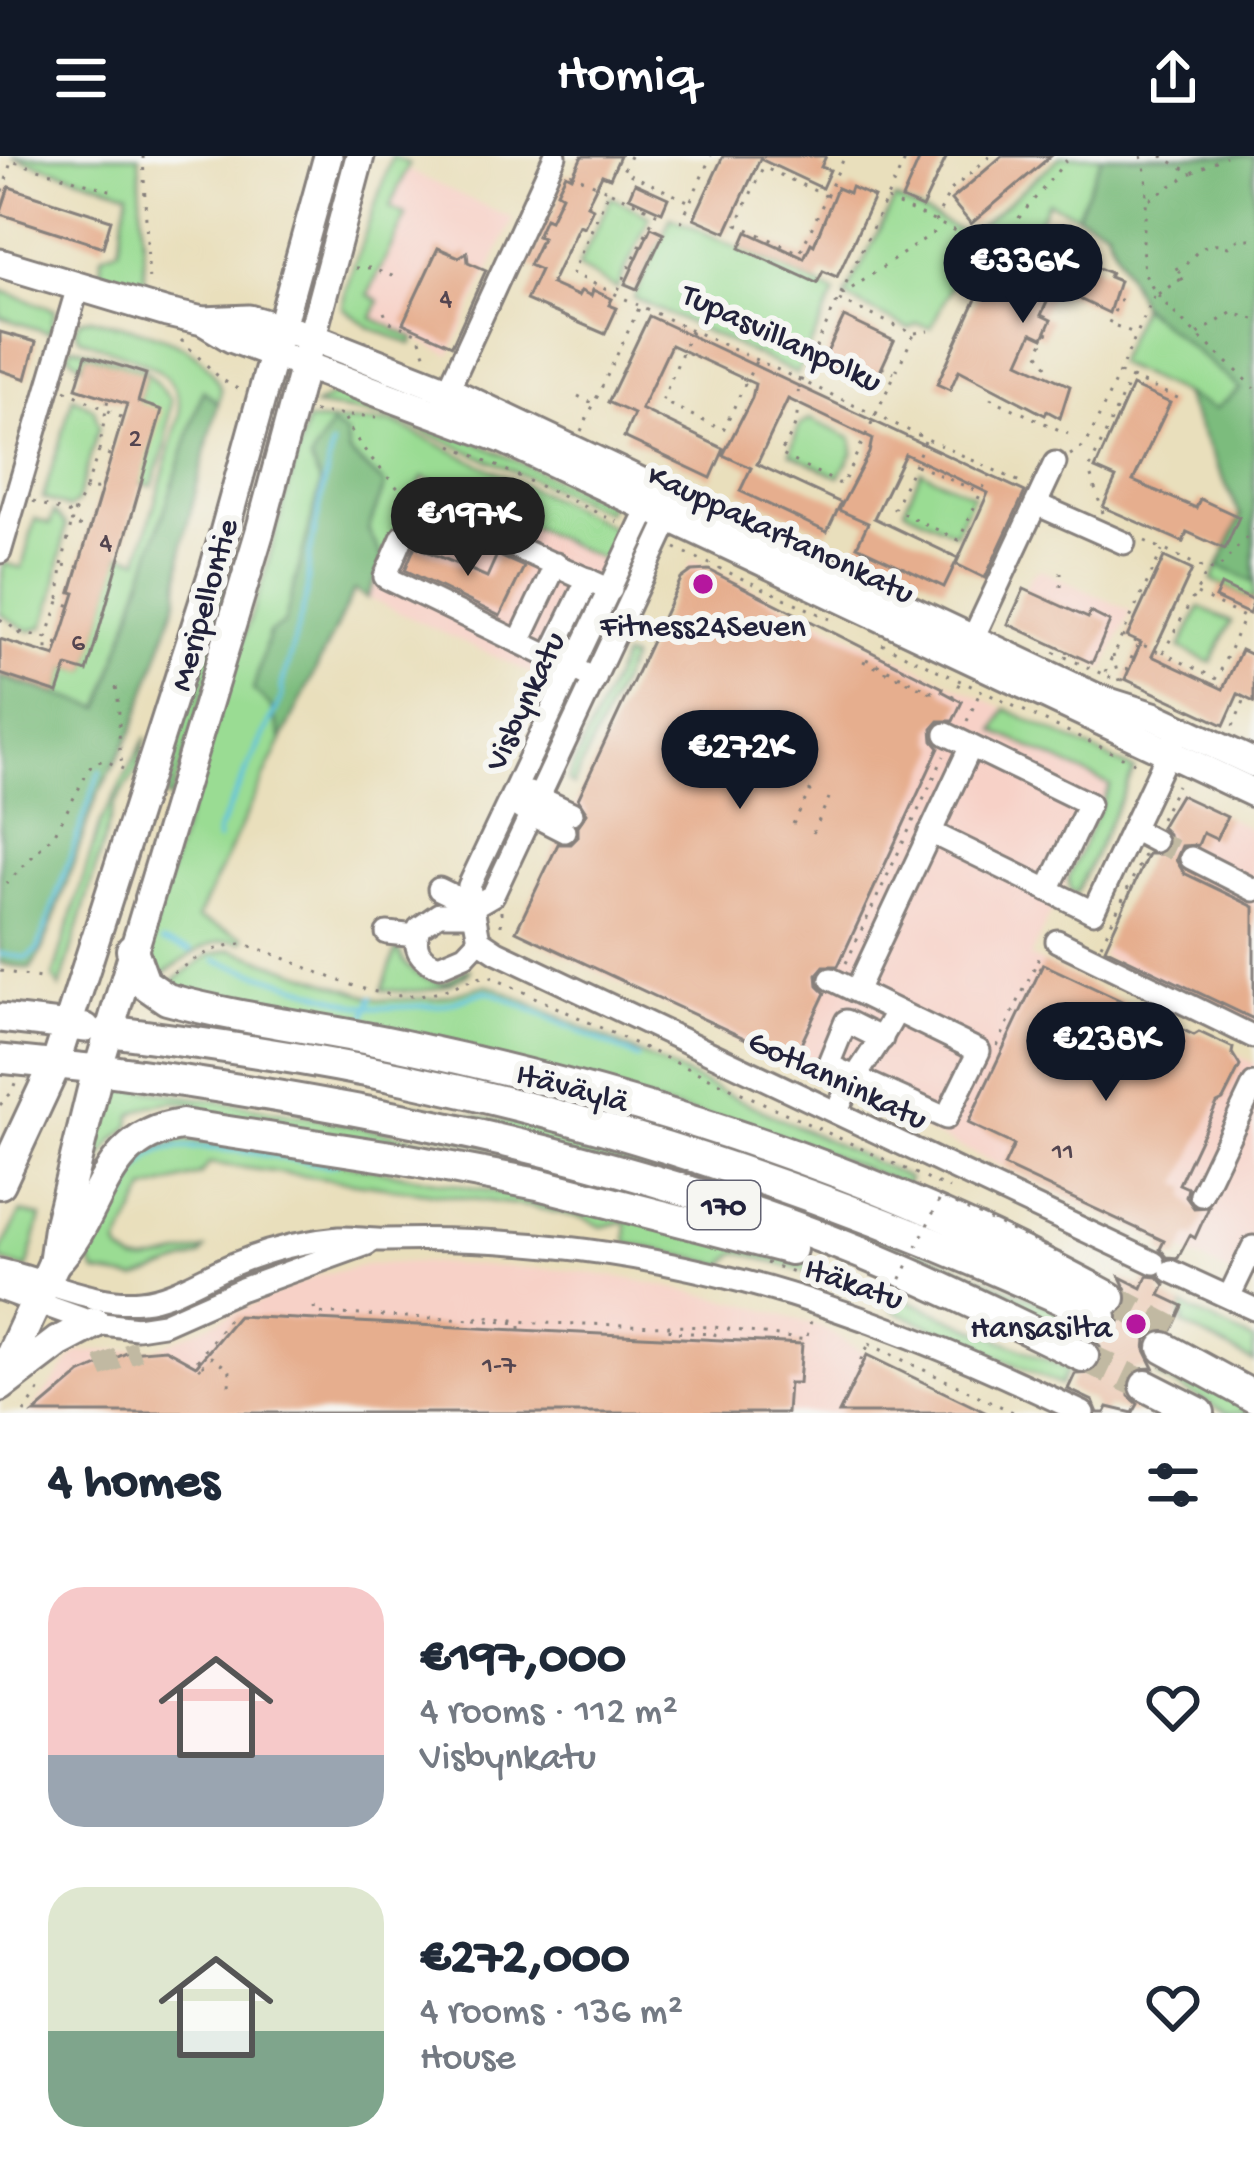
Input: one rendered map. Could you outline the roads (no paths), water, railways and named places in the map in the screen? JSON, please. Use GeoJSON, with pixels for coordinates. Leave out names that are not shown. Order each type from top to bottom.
{"type":"FeatureCollection","features":[{"type":"Feature","properties":{"kind":"highway","name":"Itäväylä"},"geometry":{"type":"LineString","coordinates":[[108,1031],[386,1075],[563,1118],[781,1186],[1106,1308],[1004,1242],[791,1152],[584,1089],[398,1044],[167,999],[144,983],[132,950]]}},
{"type":"Feature","properties":{"kind":"highway"},"geometry":{"type":"LineString","coordinates":[[0,1183],[55,1065]]}},
{"type":"Feature","properties":{"kind":"highway"},"geometry":{"type":"LineString","coordinates":[[46,1283],[98,1069]]}},
{"type":"Feature","properties":{"kind":"highway","name":"170"},"geometry":{"type":"LineString","coordinates":[[98,1069],[247,1089],[395,1117],[616,1172],[899,1269],[1083,1357]]}},
{"type":"Feature","properties":{"kind":"highway"},"geometry":{"type":"LineString","coordinates":[[0,1383],[46,1283],[76,1241],[108,1174],[126,1149],[150,1132],[182,1125],[398,1158],[646,1210],[755,1238],[1032,1331]]}},
{"type":"Feature","properties":{"kind":"highway"},"geometry":{"type":"LineString","coordinates":[[0,1383],[63,1339],[94,1324]]}},
{"type":"Feature","properties":{"kind":"highway"},"geometry":{"type":"LineString","coordinates":[[1254,1377],[1168,1339],[1254,1397]]}},
{"type":"Feature","properties":{"kind":"highway"},"geometry":{"type":"LineString","coordinates":[[1146,1386],[1199,1413]]}},
{"type":"Feature","properties":{"kind":"main road","name":"Meripellontie"},"geometry":{"type":"LineString","coordinates":[[55,1065],[214,569],[328,156]]}},
{"type":"Feature","properties":{"kind":"main road","name":"Meripellontie"},"geometry":{"type":"LineString","coordinates":[[98,1069],[228,644],[360,156]]}},
{"type":"Feature","properties":{"kind":"main road","name":"Kauppakartanonkatu"},"geometry":{"type":"LineString","coordinates":[[0,263],[203,321],[249,319],[276,340],[442,402],[577,440],[662,506]]}},
{"type":"Feature","properties":{"kind":"main road","name":"Kauppakartanonkatu"},"geometry":{"type":"LineString","coordinates":[[442,402],[503,439],[662,506],[966,659],[1100,699],[1254,793]]}},
{"type":"Feature","properties":{"kind":"main road","name":"Kauppakartanonkatu"},"geometry":{"type":"LineString","coordinates":[[1173,740],[1254,763]]}},
{"type":"Feature","properties":{"kind":"main road","name":"Itäväylä"},"geometry":{"type":"LineString","coordinates":[[0,1018],[108,1031]]}},
{"type":"Feature","properties":{"kind":"main road","name":"170"},"geometry":{"type":"LineString","coordinates":[[0,1059],[98,1069]]}},
{"type":"Feature","properties":{"kind":"street"},"geometry":{"type":"LineString","coordinates":[[442,402],[559,163]]}},
{"type":"Feature","properties":{"kind":"street"},"geometry":{"type":"LineString","coordinates":[[0,552],[78,287]]}},
{"type":"Feature","properties":{"kind":"street"},"geometry":{"type":"LineString","coordinates":[[966,659],[1017,568],[1055,464]]}},
{"type":"Feature","properties":{"kind":"street"},"geometry":{"type":"LineString","coordinates":[[1039,498],[1124,543]]}},
{"type":"Feature","properties":{"kind":"street","name":"Visbynkatu"},"geometry":{"type":"LineString","coordinates":[[473,910],[494,895],[576,718],[584,674],[611,590],[662,506]]}},
{"type":"Feature","properties":{"kind":"street","name":"Visbynkatu"},"geometry":{"type":"LineString","coordinates":[[488,946],[469,886],[555,708],[584,674],[662,506]]}},
{"type":"Feature","properties":{"kind":"street"},"geometry":{"type":"LineString","coordinates":[[584,674],[385,577],[403,536],[424,521],[441,530],[462,523],[611,590]]}},
{"type":"Feature","properties":{"kind":"street"},"geometry":{"type":"LineString","coordinates":[[520,642],[556,564]]}},
{"type":"Feature","properties":{"kind":"street"},"geometry":{"type":"LineString","coordinates":[[550,657],[588,579]]}},
{"type":"Feature","properties":{"kind":"street"},"geometry":{"type":"LineString","coordinates":[[534,698],[576,718]]}},
{"type":"Feature","properties":{"kind":"street"},"geometry":{"type":"LineString","coordinates":[[930,832],[1093,912],[1173,740]]}},
{"type":"Feature","properties":{"kind":"street"},"geometry":{"type":"LineString","coordinates":[[882,1039],[846,1021],[827,1065],[946,1118],[979,1051],[843,982],[930,832],[957,741],[1088,804],[1048,890]]}},
{"type":"Feature","properties":{"kind":"street"},"geometry":{"type":"LineString","coordinates":[[513,796],[568,822]]}},
{"type":"Feature","properties":{"kind":"street"},"geometry":{"type":"LineString","coordinates":[[1132,830],[1155,841]]}},
{"type":"Feature","properties":{"kind":"street"},"geometry":{"type":"LineString","coordinates":[[1191,858],[1254,890]]}},
{"type":"Feature","properties":{"kind":"street"},"geometry":{"type":"LineString","coordinates":[[439,890],[473,910]]}},
{"type":"Feature","properties":{"kind":"street"},"geometry":{"type":"LineString","coordinates":[[473,910],[439,914],[419,928],[421,957],[439,966],[488,946]]}},
{"type":"Feature","properties":{"kind":"street"},"geometry":{"type":"LineString","coordinates":[[387,933],[417,936]]}},
{"type":"Feature","properties":{"kind":"street"},"geometry":{"type":"LineString","coordinates":[[1057,941],[1254,1037]]}},
{"type":"Feature","properties":{"kind":"street","name":"Gotlanninkatu"},"geometry":{"type":"LineString","coordinates":[[488,946],[1254,1310]]}},
{"type":"Feature","properties":{"kind":"street"},"geometry":{"type":"LineString","coordinates":[[836,1112],[896,1011]]}},
{"type":"Feature","properties":{"kind":"street"},"geometry":{"type":"LineString","coordinates":[[1202,1195],[1254,1084]]}},
{"type":"Feature","properties":{"kind":"street","name":"Itäkatu"},"geometry":{"type":"LineString","coordinates":[[0,1270],[100,1298],[148,1300],[233,1264],[344,1238],[546,1245],[697,1268],[867,1318],[1083,1413]]}},
{"type":"Feature","properties":{"kind":"street","name":"Itäkatu"},"geometry":{"type":"LineString","coordinates":[[0,1289],[46,1283],[94,1324],[137,1328],[163,1324],[242,1289],[377,1241]]}},
{"type":"Feature","properties":{"kind":"street"},"geometry":{"type":"LineString","coordinates":[[1228,1298],[1253,1247]]}},
{"type":"Feature","properties":{"kind":"waterway"},"geometry":{"type":"LineString","coordinates":[[218,840],[217,833],[282,697],[307,594],[309,559],[332,446]]}},
{"type":"Feature","properties":{"kind":"waterway"},"geometry":{"type":"LineString","coordinates":[[0,954],[27,958],[38,949],[100,771]]}},
{"type":"Feature","properties":{"kind":"waterway"},"geometry":{"type":"LineString","coordinates":[[162,942],[191,951]]}},
{"type":"Feature","properties":{"kind":"waterway"},"geometry":{"type":"LineString","coordinates":[[215,960],[378,1008],[443,1005],[486,991],[638,1058]]}},
{"type":"Feature","properties":{"kind":"waterway"},"geometry":{"type":"LineString","coordinates":[[366,1015],[372,997]]}},
{"type":"Feature","properties":{"kind":"waterway"},"geometry":{"type":"LineString","coordinates":[[127,1196],[142,1165],[172,1148],[337,1163]]}},
{"type":"Feature","properties":{"kind":"tunnel"},"geometry":{"type":"LineString","coordinates":[[1155,841],[1191,858]]}},
{"type":"Feature","properties":{"kind":"tunnel"},"geometry":{"type":"LineString","coordinates":[[1110,1298],[1172,1331]]}},
{"type":"Feature","properties":{"kind":"tunnel"},"geometry":{"type":"LineString","coordinates":[[99,1367],[138,1350]]}},
{"type":"Feature","properties":{"kind":"tunnel"},"geometry":{"type":"LineString","coordinates":[[1083,1356],[1146,1386]]}},
{"type":"Feature","properties":{"kind":"place","name":"Fitness24Seven"},"geometry":{"type":"Point","coordinates":[703,584]}},
{"type":"Feature","properties":{"kind":"place","name":"Hansasilta"},"geometry":{"type":"Point","coordinates":[1136,1324]}}]}
